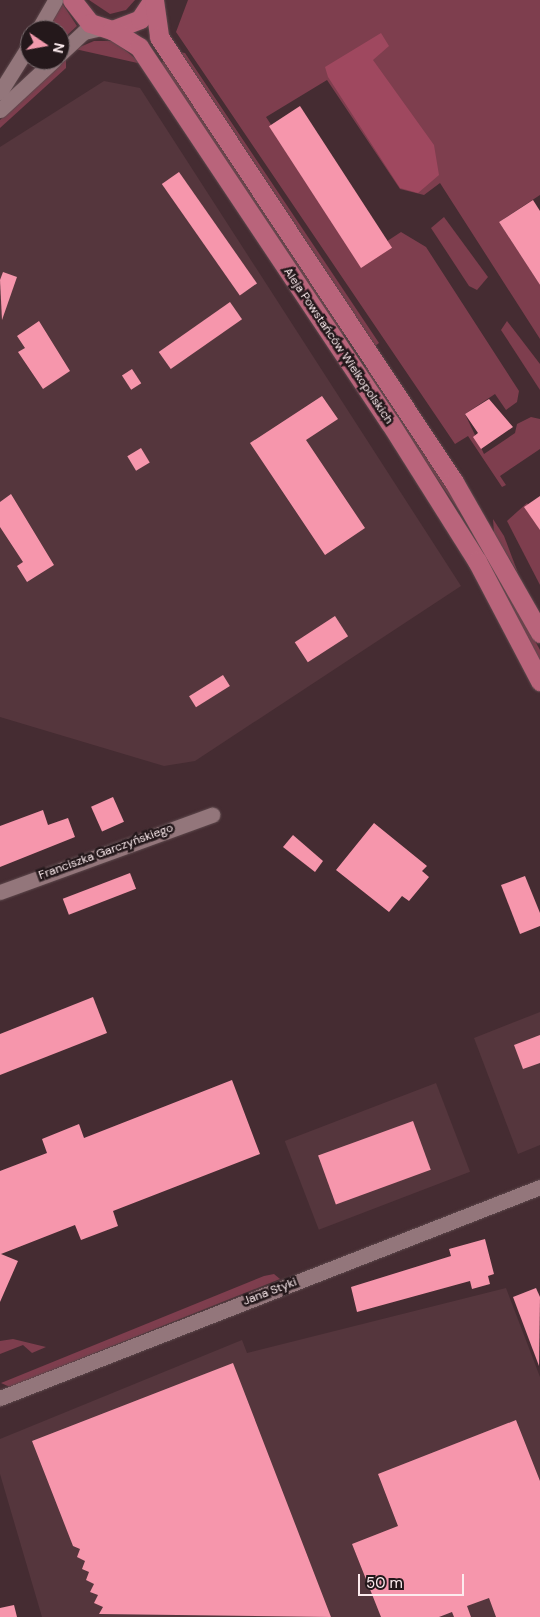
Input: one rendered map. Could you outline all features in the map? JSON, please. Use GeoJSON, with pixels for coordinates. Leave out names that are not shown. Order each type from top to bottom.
{"type":"FeatureCollection","features":[{"type":"Feature","properties":{"kind":"main road","name":"Aleja Powstańców Wielkopolskich"},"geometry":{"type":"LineString","coordinates":[[72,0],[85,20],[107,29],[139,47],[369,392],[472,553],[540,681]]}},
{"type":"Feature","properties":{"kind":"main road","name":"Aleja Powstańców Wielkopolskich"},"geometry":{"type":"LineString","coordinates":[[153,0],[158,37],[448,474],[540,633]]}},
{"type":"Feature","properties":{"kind":"main road"},"geometry":{"type":"LineString","coordinates":[[107,29],[140,19],[153,0]]}},
{"type":"Feature","properties":{"kind":"street"},"geometry":{"type":"LineString","coordinates":[[44,20],[55,0]]}},
{"type":"Feature","properties":{"kind":"street"},"geometry":{"type":"LineString","coordinates":[[70,45],[84,32],[107,29]]}},
{"type":"Feature","properties":{"kind":"street"},"geometry":{"type":"LineString","coordinates":[[0,92],[20,60]]}},
{"type":"Feature","properties":{"kind":"street"},"geometry":{"type":"LineString","coordinates":[[0,110],[43,70]]}},
{"type":"Feature","properties":{"kind":"street","name":"Franciszka Garczyńskiego"},"geometry":{"type":"LineString","coordinates":[[0,892],[212,815]]}},
{"type":"Feature","properties":{"kind":"street","name":"Jana Styki"},"geometry":{"type":"LineString","coordinates":[[0,1398],[540,1188]]}},
{"type":"Feature","properties":{"kind":"shaded area"},"geometry":{"type":"Polygon","coordinates":[[[89,0],[135,0],[126,10],[110,14],[89,0]]]}},
{"type":"Feature","properties":{"kind":"shaded area"},"geometry":{"type":"Polygon","coordinates":[[[188,0],[540,0],[540,195],[499,222],[540,285],[540,339],[440,183],[424,195],[400,189],[327,80],[266,117],[360,259],[401,232],[426,247],[519,391],[517,402],[506,410],[495,394],[465,414],[484,454],[515,433],[517,424],[531,417],[540,419],[540,449],[500,476],[506,485],[502,487],[468,436],[455,444],[176,32],[188,0]]]}},
{"type":"Feature","properties":{"kind":"shaded area"},"geometry":{"type":"Polygon","coordinates":[[[62,3],[77,26],[70,32],[70,20],[50,20],[62,3]]]}},
{"type":"Feature","properties":{"kind":"shaded area"},"geometry":{"type":"Polygon","coordinates":[[[381,33],[389,46],[373,60],[434,145],[439,175],[418,193],[400,188],[328,77],[325,67],[381,33]]]}},
{"type":"Feature","properties":{"kind":"shaded area"},"geometry":{"type":"Polygon","coordinates":[[[94,41],[114,41],[142,64],[75,49],[94,41]]]}},
{"type":"Feature","properties":{"kind":"shaded area"},"geometry":{"type":"Polygon","coordinates":[[[179,52],[185,53],[379,343],[374,347],[179,52]]]}},
{"type":"Feature","properties":{"kind":"shaded area"},"geometry":{"type":"Polygon","coordinates":[[[165,60],[345,332],[342,335],[160,64],[165,60]]]}},
{"type":"Feature","properties":{"kind":"shaded area"},"geometry":{"type":"Polygon","coordinates":[[[54,70],[64,70],[0,128],[0,120],[54,70]]]}},
{"type":"Feature","properties":{"kind":"shaded area"},"geometry":{"type":"Polygon","coordinates":[[[104,81],[140,88],[461,586],[195,761],[164,766],[0,717],[0,147],[104,81]]]}},
{"type":"Feature","properties":{"kind":"shaded area"},"geometry":{"type":"Polygon","coordinates":[[[444,217],[488,277],[477,290],[469,286],[431,228],[444,217]]]}},
{"type":"Feature","properties":{"kind":"shaded area"},"geometry":{"type":"Polygon","coordinates":[[[507,321],[540,364],[540,390],[501,330],[507,321]]]}},
{"type":"Feature","properties":{"kind":"shaded area"},"geometry":{"type":"Polygon","coordinates":[[[368,366],[460,507],[459,511],[363,369],[368,366]]]}},
{"type":"Feature","properties":{"kind":"shaded area"},"geometry":{"type":"Polygon","coordinates":[[[527,503],[540,523],[540,585],[507,521],[527,503]]]}},
{"type":"Feature","properties":{"kind":"shaded area"},"geometry":{"type":"Polygon","coordinates":[[[493,519],[504,536],[518,573],[494,533],[493,519]]]}},
{"type":"Feature","properties":{"kind":"shaded area"},"geometry":{"type":"Polygon","coordinates":[[[478,536],[540,650],[540,664],[473,540],[478,536]]]}},
{"type":"Feature","properties":{"kind":"shaded area"},"geometry":{"type":"Polygon","coordinates":[[[540,1012],[540,1145],[518,1154],[474,1038],[540,1012]]]}},
{"type":"Feature","properties":{"kind":"shaded area"},"geometry":{"type":"Polygon","coordinates":[[[436,1083],[470,1172],[319,1230],[285,1141],[436,1083]]]}},
{"type":"Feature","properties":{"kind":"shaded area"},"geometry":{"type":"Polygon","coordinates":[[[274,1274],[280,1279],[10,1387],[1,1383],[264,1276],[274,1274]]]}},
{"type":"Feature","properties":{"kind":"shaded area"},"geometry":{"type":"Polygon","coordinates":[[[506,1288],[540,1377],[540,1617],[42,1617],[0,1474],[0,1439],[242,1340],[247,1353],[506,1288]]]}},
{"type":"Feature","properties":{"kind":"shaded area"},"geometry":{"type":"Polygon","coordinates":[[[13,1339],[46,1347],[32,1353],[23,1345],[0,1354],[0,1341],[13,1339]]]}},
{"type":"Feature","properties":{"kind":"building"},"geometry":{"type":"Polygon","coordinates":[[[300,106],[392,248],[361,268],[269,126],[300,106]]]}},
{"type":"Feature","properties":{"kind":"building"},"geometry":{"type":"Polygon","coordinates":[[[179,172],[257,283],[240,295],[162,184],[179,172]]]}},
{"type":"Feature","properties":{"kind":"building"},"geometry":{"type":"Polygon","coordinates":[[[533,200],[540,211],[540,285],[499,222],[533,200]]]}},
{"type":"Feature","properties":{"kind":"building"},"geometry":{"type":"Polygon","coordinates":[[[3,272],[17,277],[2,320],[0,280],[3,272]]]}},
{"type":"Feature","properties":{"kind":"building"},"geometry":{"type":"Polygon","coordinates":[[[230,302],[242,319],[171,369],[159,352],[230,302]]]}},
{"type":"Feature","properties":{"kind":"building"},"geometry":{"type":"Polygon","coordinates":[[[39,321],[70,371],[43,389],[18,352],[25,348],[17,336],[39,321]]]}},
{"type":"Feature","properties":{"kind":"building"},"geometry":{"type":"Polygon","coordinates":[[[132,369],[141,383],[131,390],[122,376],[132,369]]]}},
{"type":"Feature","properties":{"kind":"building"},"geometry":{"type":"Polygon","coordinates":[[[322,396],[338,419],[306,440],[365,528],[325,555],[250,443],[322,396]]]}},
{"type":"Feature","properties":{"kind":"building"},"geometry":{"type":"Polygon","coordinates":[[[489,399],[513,427],[481,449],[473,437],[478,433],[465,414],[489,399]]]}},
{"type":"Feature","properties":{"kind":"building"},"geometry":{"type":"Polygon","coordinates":[[[141,448],[150,463],[136,471],[127,456],[141,448]]]}},
{"type":"Feature","properties":{"kind":"building"},"geometry":{"type":"Polygon","coordinates":[[[11,494],[54,565],[27,582],[17,566],[23,562],[0,527],[0,502],[11,494]]]}},
{"type":"Feature","properties":{"kind":"building"},"geometry":{"type":"Polygon","coordinates":[[[540,496],[540,530],[524,507],[540,496]]]}},
{"type":"Feature","properties":{"kind":"building"},"geometry":{"type":"Polygon","coordinates":[[[335,616],[348,636],[308,662],[295,642],[335,616]]]}},
{"type":"Feature","properties":{"kind":"building"},"geometry":{"type":"Polygon","coordinates":[[[223,675],[230,686],[196,707],[189,696],[223,675]]]}},
{"type":"Feature","properties":{"kind":"building"},"geometry":{"type":"Polygon","coordinates":[[[113,797],[124,822],[102,831],[91,807],[113,797]]]}},
{"type":"Feature","properties":{"kind":"building"},"geometry":{"type":"Polygon","coordinates":[[[43,810],[48,825],[68,818],[75,837],[0,867],[0,826],[43,810]]]}},
{"type":"Feature","properties":{"kind":"building"},"geometry":{"type":"Polygon","coordinates":[[[374,823],[427,866],[422,871],[429,877],[409,901],[402,896],[389,912],[336,870],[374,823]]]}},
{"type":"Feature","properties":{"kind":"building"},"geometry":{"type":"Polygon","coordinates":[[[293,835],[323,861],[315,872],[283,847],[293,835]]]}},
{"type":"Feature","properties":{"kind":"building"},"geometry":{"type":"Polygon","coordinates":[[[130,873],[136,889],[69,915],[63,899],[130,873]]]}},
{"type":"Feature","properties":{"kind":"building"},"geometry":{"type":"Polygon","coordinates":[[[525,876],[540,913],[540,926],[520,934],[501,885],[525,876]]]}},
{"type":"Feature","properties":{"kind":"building"},"geometry":{"type":"Polygon","coordinates":[[[93,997],[107,1033],[0,1075],[0,1034],[93,997]]]}},
{"type":"Feature","properties":{"kind":"building"},"geometry":{"type":"Polygon","coordinates":[[[540,1035],[540,1063],[523,1069],[514,1045],[540,1035]]]}},
{"type":"Feature","properties":{"kind":"building"},"geometry":{"type":"Polygon","coordinates":[[[232,1080],[260,1154],[113,1211],[118,1226],[81,1240],[75,1225],[1,1254],[18,1261],[0,1302],[0,1171],[47,1153],[42,1139],[79,1124],[84,1138],[232,1080]]]}},
{"type":"Feature","properties":{"kind":"building"},"geometry":{"type":"Polygon","coordinates":[[[413,1121],[431,1170],[336,1204],[318,1156],[413,1121]]]}},
{"type":"Feature","properties":{"kind":"building"},"geometry":{"type":"Polygon","coordinates":[[[485,1239],[494,1274],[488,1276],[490,1284],[472,1289],[470,1281],[357,1312],[351,1287],[451,1256],[449,1249],[485,1239]]]}},
{"type":"Feature","properties":{"kind":"building"},"geometry":{"type":"Polygon","coordinates":[[[536,1288],[540,1297],[539,1366],[513,1297],[536,1288]]]}},
{"type":"Feature","properties":{"kind":"building"},"geometry":{"type":"Polygon","coordinates":[[[233,1363],[331,1617],[99,1614],[103,1607],[94,1603],[98,1595],[90,1592],[94,1584],[86,1580],[89,1572],[82,1569],[85,1561],[77,1557],[80,1549],[73,1546],[32,1441],[233,1363]]]}},
{"type":"Feature","properties":{"kind":"building"},"geometry":{"type":"Polygon","coordinates":[[[516,1420],[540,1481],[540,1617],[496,1617],[489,1598],[467,1606],[471,1617],[454,1617],[452,1612],[439,1617],[381,1617],[352,1544],[398,1526],[378,1474],[516,1420]]]}},
{"type":"Feature","properties":{"kind":"building"},"geometry":{"type":"Polygon","coordinates":[[[14,1605],[17,1617],[0,1617],[0,1608],[14,1605]]]}}]}
